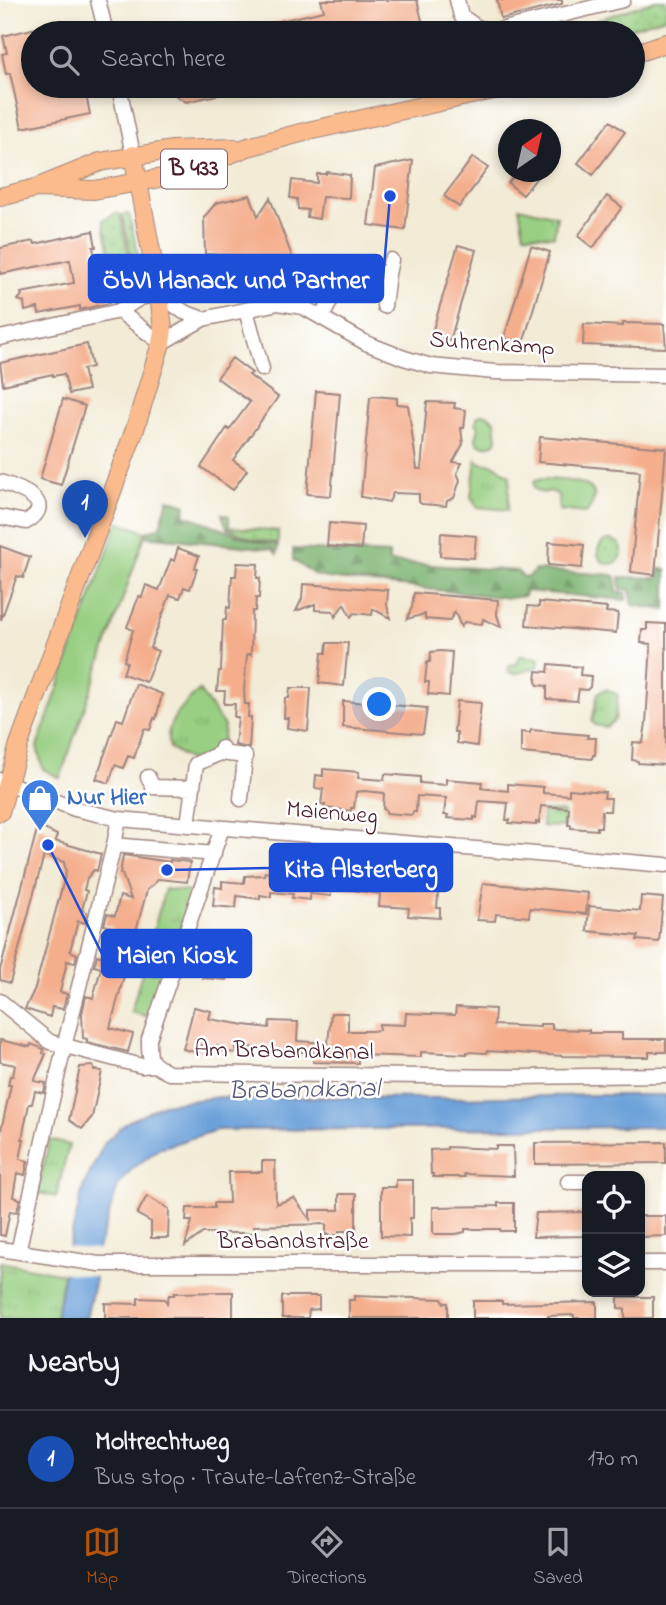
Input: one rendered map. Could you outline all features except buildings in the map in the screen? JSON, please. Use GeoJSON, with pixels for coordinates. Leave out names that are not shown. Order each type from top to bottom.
{"type":"FeatureCollection","features":[{"type":"Feature","properties":{"kind":"main road"},"geometry":{"type":"LineString","coordinates":[[645,50],[666,43]]}},
{"type":"Feature","properties":{"kind":"main road","name":"B 433"},"geometry":{"type":"LineString","coordinates":[[36,188],[94,190],[178,175],[248,147],[458,98]]}},
{"type":"Feature","properties":{"kind":"main road","name":"B 433"},"geometry":{"type":"LineString","coordinates":[[0,197],[36,188],[87,165],[133,155],[171,150],[248,147]]}},
{"type":"Feature","properties":{"kind":"main road"},"geometry":{"type":"LineString","coordinates":[[0,812],[4,782],[135,429],[161,343],[163,330],[159,294],[133,155]]}},
{"type":"Feature","properties":{"kind":"street"},"geometry":{"type":"LineString","coordinates":[[98,0],[103,21]]}},
{"type":"Feature","properties":{"kind":"street"},"geometry":{"type":"LineString","coordinates":[[457,0],[461,16],[468,21]]}},
{"type":"Feature","properties":{"kind":"street"},"geometry":{"type":"LineString","coordinates":[[537,21],[623,0]]}},
{"type":"Feature","properties":{"kind":"street"},"geometry":{"type":"LineString","coordinates":[[121,98],[133,155]]}},
{"type":"Feature","properties":{"kind":"street"},"geometry":{"type":"LineString","coordinates":[[322,318],[344,272],[349,268],[390,267],[384,306]]}},
{"type":"Feature","properties":{"kind":"street"},"geometry":{"type":"LineString","coordinates":[[0,338],[119,311],[140,298],[159,294],[184,312],[203,319]]}},
{"type":"Feature","properties":{"kind":"street","name":"Suhrenkamp"},"geometry":{"type":"LineString","coordinates":[[161,343],[203,319],[289,303],[303,307],[389,353],[431,366],[495,372],[666,375]]}},
{"type":"Feature","properties":{"kind":"street"},"geometry":{"type":"LineString","coordinates":[[246,310],[262,369]]}},
{"type":"Feature","properties":{"kind":"street"},"geometry":{"type":"LineString","coordinates":[[119,311],[161,343]]}},
{"type":"Feature","properties":{"kind":"street"},"geometry":{"type":"LineString","coordinates":[[0,482],[29,493],[38,507],[33,517],[26,522],[0,517]]}},
{"type":"Feature","properties":{"kind":"street"},"geometry":{"type":"LineString","coordinates":[[188,825],[196,764],[221,751],[245,756],[241,799]]}},
{"type":"Feature","properties":{"kind":"street"},"geometry":{"type":"LineString","coordinates":[[148,777],[153,787],[193,788]]}},
{"type":"Feature","properties":{"kind":"street","name":"Maienweg"},"geometry":{"type":"LineString","coordinates":[[4,782],[75,809],[119,819],[666,865]]}},
{"type":"Feature","properties":{"kind":"street"},"geometry":{"type":"LineString","coordinates":[[18,1252],[119,819]]}},
{"type":"Feature","properties":{"kind":"street"},"geometry":{"type":"LineString","coordinates":[[153,1065],[149,1058],[149,1039],[222,828]]}},
{"type":"Feature","properties":{"kind":"street"},"geometry":{"type":"LineString","coordinates":[[114,845],[214,854]]}},
{"type":"Feature","properties":{"kind":"street","name":"Am Brabandkanal"},"geometry":{"type":"LineString","coordinates":[[0,1002],[50,1042],[142,1066],[153,1065],[169,1073],[518,1077],[666,1075]]}},
{"type":"Feature","properties":{"kind":"street"},"geometry":{"type":"LineString","coordinates":[[568,1182],[582,1182]]}},
{"type":"Feature","properties":{"kind":"street","name":"Brabandstraße"},"geometry":{"type":"LineString","coordinates":[[0,1249],[99,1264],[582,1264]]}},
{"type":"Feature","properties":{"kind":"street"},"geometry":{"type":"LineString","coordinates":[[645,1264],[666,1263]]}},
{"type":"Feature","properties":{"kind":"green space"},"geometry":{"type":"Polygon","coordinates":[[[655,0],[666,0],[666,17],[645,23],[645,21],[596,21],[655,0]]]}},
{"type":"Feature","properties":{"kind":"green space"},"geometry":{"type":"Polygon","coordinates":[[[519,207],[557,216],[554,236],[524,234],[519,207]]]}},
{"type":"Feature","properties":{"kind":"green space"},"geometry":{"type":"Polygon","coordinates":[[[116,213],[120,215],[137,295],[121,305],[103,220],[116,213]]]}},
{"type":"Feature","properties":{"kind":"green space"},"geometry":{"type":"Polygon","coordinates":[[[129,214],[145,287],[140,293],[122,215],[129,214]]]}},
{"type":"Feature","properties":{"kind":"green space"},"geometry":{"type":"Polygon","coordinates":[[[482,414],[495,421],[497,440],[494,444],[485,446],[478,444],[476,439],[479,427],[476,423],[477,417],[482,414]]]}},
{"type":"Feature","properties":{"kind":"green space"},"geometry":{"type":"Polygon","coordinates":[[[476,459],[481,463],[495,465],[510,476],[508,510],[477,507],[471,497],[476,459]]]}},
{"type":"Feature","properties":{"kind":"green space"},"geometry":{"type":"Polygon","coordinates":[[[537,479],[580,483],[594,493],[593,501],[586,513],[559,510],[558,495],[551,491],[536,490],[534,482],[537,479]]]}},
{"type":"Feature","properties":{"kind":"green space"},"geometry":{"type":"Polygon","coordinates":[[[168,499],[186,505],[184,515],[254,540],[278,545],[277,554],[272,549],[145,536],[146,532],[160,527],[168,499]]]}},
{"type":"Feature","properties":{"kind":"green space"},"geometry":{"type":"Polygon","coordinates":[[[222,514],[229,516],[229,527],[278,531],[278,543],[252,539],[227,528],[222,514]]]}},
{"type":"Feature","properties":{"kind":"green space"},"geometry":{"type":"Polygon","coordinates":[[[118,522],[146,532],[60,778],[43,769],[37,747],[118,522]]]}},
{"type":"Feature","properties":{"kind":"green space"},"geometry":{"type":"Polygon","coordinates":[[[610,540],[619,543],[622,552],[619,561],[610,564],[601,561],[598,552],[601,543],[610,540]]]}},
{"type":"Feature","properties":{"kind":"green space"},"geometry":{"type":"Polygon","coordinates":[[[293,549],[389,554],[389,562],[517,571],[523,577],[529,577],[535,570],[613,575],[616,577],[617,593],[626,594],[626,600],[525,591],[524,596],[510,598],[328,578],[315,575],[293,560],[293,549]]]}},
{"type":"Feature","properties":{"kind":"green space"},"geometry":{"type":"Polygon","coordinates":[[[660,569],[666,569],[666,610],[633,605],[630,590],[621,590],[620,577],[658,578],[660,569]]]}},
{"type":"Feature","properties":{"kind":"green space"},"geometry":{"type":"Polygon","coordinates":[[[519,656],[539,658],[538,667],[515,674],[508,672],[510,665],[517,664],[519,656]]]}},
{"type":"Feature","properties":{"kind":"green space"},"geometry":{"type":"Polygon","coordinates":[[[606,689],[618,695],[615,720],[606,727],[592,722],[598,693],[606,689]]]}},
{"type":"Feature","properties":{"kind":"green space"},"geometry":{"type":"Polygon","coordinates":[[[199,690],[224,726],[222,748],[196,764],[170,748],[168,739],[176,715],[199,690]]]}},
{"type":"Feature","properties":{"kind":"green space"},"geometry":{"type":"Polygon","coordinates":[[[543,811],[564,812],[564,827],[542,826],[543,811]]]}},
{"type":"Feature","properties":{"kind":"green space"},"geometry":{"type":"Polygon","coordinates":[[[165,889],[193,892],[150,1017],[131,1012],[165,889]]]}},
{"type":"Feature","properties":{"kind":"green space"},"geometry":{"type":"Polygon","coordinates":[[[50,1140],[69,1145],[56,1197],[36,1192],[50,1140]]]}},
{"type":"Feature","properties":{"kind":"green space"},"geometry":{"type":"Polygon","coordinates":[[[0,1262],[63,1274],[56,1318],[0,1318],[0,1262]]]}},
{"type":"Feature","properties":{"kind":"water","name":"Brabandkanal"},"geometry":{"type":"Polygon","coordinates":[[[666,1095],[666,1127],[217,1130],[160,1148],[132,1169],[118,1186],[96,1255],[95,1279],[86,1318],[56,1318],[68,1249],[84,1185],[105,1142],[127,1122],[163,1104],[220,1097],[449,1098],[666,1095]]]}},
{"type":"Feature","properties":{"kind":"pier"},"geometry":{"type":"Polygon","coordinates":[[[65,1247],[101,1250],[98,1277],[60,1272],[65,1247]]]}},
{"type":"Feature","properties":{"kind":"place","name":"ÖbVI Hanack und Partner"},"geometry":{"type":"Point","coordinates":[390,196]}},
{"type":"Feature","properties":{"kind":"place","name":"Moltrechtweg"},"geometry":{"type":"Point","coordinates":[85,538]}},
{"type":"Feature","properties":{"kind":"place","name":"Nur Hier"},"geometry":{"type":"Point","coordinates":[40,832]}},
{"type":"Feature","properties":{"kind":"place","name":"Maien Kiosk"},"geometry":{"type":"Point","coordinates":[48,845]}},
{"type":"Feature","properties":{"kind":"place","name":"Kita Alsterberg"},"geometry":{"type":"Point","coordinates":[167,870]}}]}
